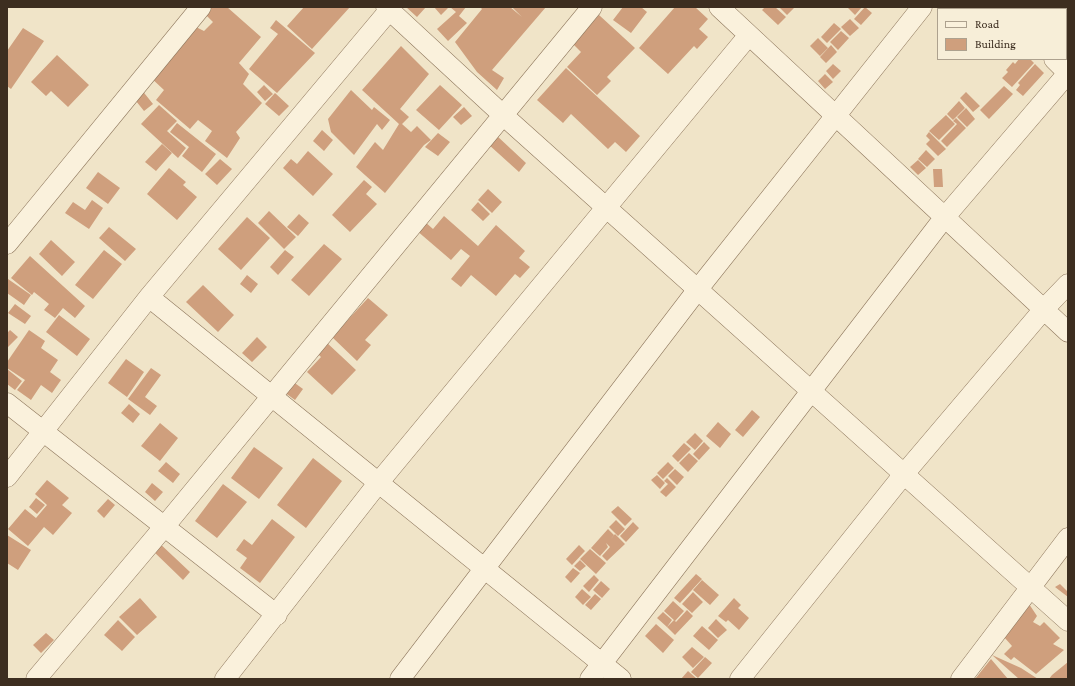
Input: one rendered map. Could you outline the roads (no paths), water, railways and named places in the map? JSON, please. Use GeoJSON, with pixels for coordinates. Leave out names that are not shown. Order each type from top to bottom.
{"type":"FeatureCollection","features":[{"type":"Feature","properties":{"kind":"street"},"geometry":{"type":"LineString","coordinates":[[7,244],[201,7]]}},
{"type":"Feature","properties":{"kind":"street"},"geometry":{"type":"LineString","coordinates":[[36,679],[271,398],[592,7]]}},
{"type":"Feature","properties":{"kind":"street"},"geometry":{"type":"LineString","coordinates":[[400,679],[698,289],[922,7]]}},
{"type":"Feature","properties":{"kind":"street"},"geometry":{"type":"LineString","coordinates":[[7,478],[149,297],[389,8],[504,116],[1031,586],[1068,621]]}},
{"type":"Feature","properties":{"kind":"street"},"geometry":{"type":"LineString","coordinates":[[724,9],[749,35],[835,117],[1068,332]]}},
{"type":"Feature","properties":{"kind":"street"},"geometry":{"type":"LineString","coordinates":[[225,679],[277,615],[380,482],[606,206],[749,35]]}},
{"type":"Feature","properties":{"kind":"street"},"geometry":{"type":"LineString","coordinates":[[590,679],[944,218],[1068,73],[1055,60]]}},
{"type":"Feature","properties":{"kind":"street"},"geometry":{"type":"LineString","coordinates":[[740,679],[904,474],[1044,309],[1068,284]]}},
{"type":"Feature","properties":{"kind":"street"},"geometry":{"type":"LineString","coordinates":[[149,297],[271,398],[380,482],[484,570],[621,679]]}},
{"type":"Feature","properties":{"kind":"street"},"geometry":{"type":"LineString","coordinates":[[7,403],[277,615]]}},
{"type":"Feature","properties":{"kind":"street"},"geometry":{"type":"LineString","coordinates":[[961,679],[1068,538]]}}]}
